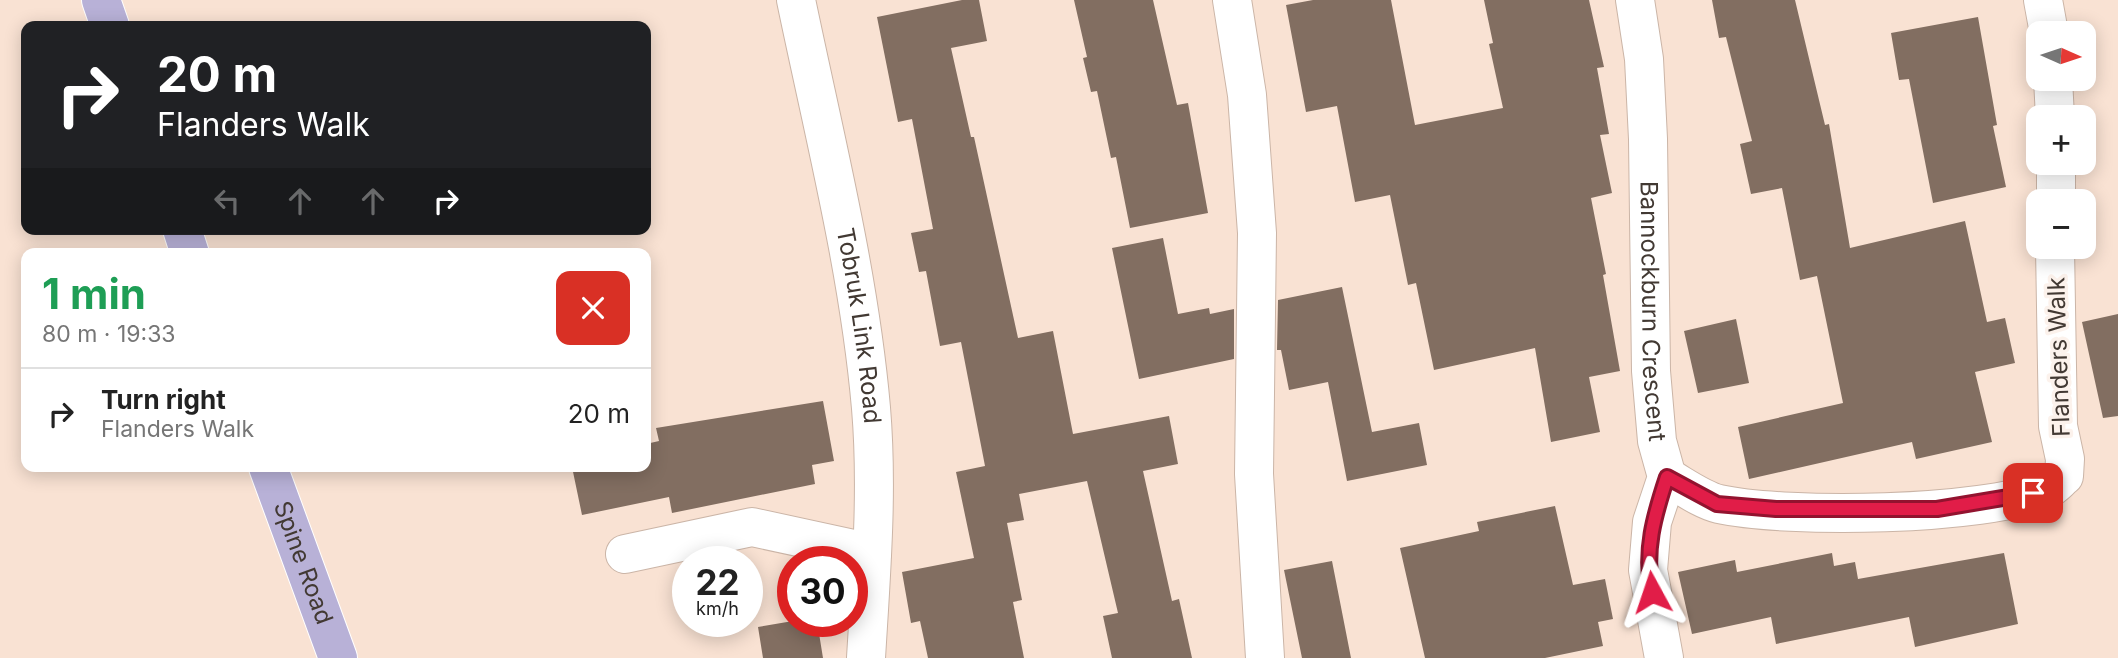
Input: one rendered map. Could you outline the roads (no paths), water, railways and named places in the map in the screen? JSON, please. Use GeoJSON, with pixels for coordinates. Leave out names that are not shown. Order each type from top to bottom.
{"type":"FeatureCollection","features":[{"type":"Feature","properties":{"kind":"main road"},"geometry":{"type":"LineString","coordinates":[[101,0],[108,21]]}},
{"type":"Feature","properties":{"kind":"main road","name":"Spine Road"},"geometry":{"type":"LineString","coordinates":[[270,472],[338,658]]}},
{"type":"Feature","properties":{"kind":"street","name":"Tobruk Link Road"},"geometry":{"type":"LineString","coordinates":[[796,0],[862,326],[874,459],[866,658]]}},
{"type":"Feature","properties":{"kind":"street"},"geometry":{"type":"LineString","coordinates":[[1232,0],[1247,95],[1257,233],[1254,474],[1265,658]]}},
{"type":"Feature","properties":{"kind":"street","name":"Bannockburn Crescent"},"geometry":{"type":"LineString","coordinates":[[1636,0],[1644,59],[1648,139],[1651,371],[1657,441],[1667,477]]}},
{"type":"Feature","properties":{"kind":"street"},"geometry":{"type":"LineString","coordinates":[[2043,0],[2047,21]]}},
{"type":"Feature","properties":{"kind":"street","name":"Flanders Walk"},"geometry":{"type":"LineString","coordinates":[[1667,477],[1717,504],[1826,511],[1937,509],[2015,498],[2050,488],[2064,476],[2065,458],[2058,426],[2055,259]]}},
{"type":"Feature","properties":{"kind":"street"},"geometry":{"type":"LineString","coordinates":[[1664,658],[1648,570],[1651,522],[1667,477]]}},
{"type":"Feature","properties":{"kind":"street"},"geometry":{"type":"LineString","coordinates":[[625,554],[752,527],[872,553]]}}]}
